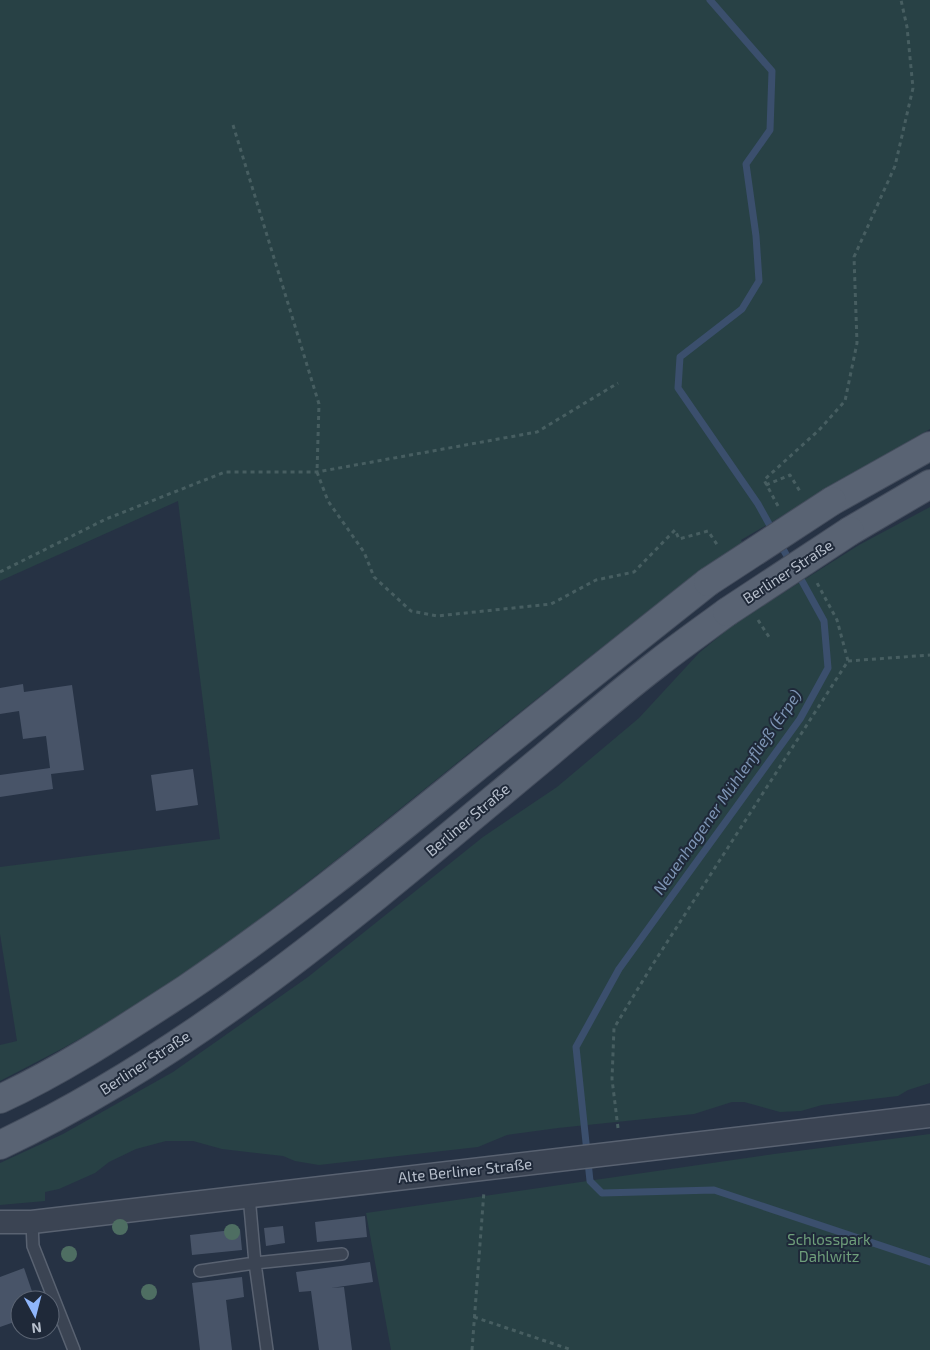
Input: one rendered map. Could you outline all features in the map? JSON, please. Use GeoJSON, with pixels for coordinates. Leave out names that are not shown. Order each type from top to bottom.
{"type":"FeatureCollection","features":[{"type":"Feature","properties":{"kind":"main road"},"geometry":{"type":"LineString","coordinates":[[0,1099],[68,1063],[124,1030],[240,952],[348,871],[708,582],[832,501],[930,446]]}},
{"type":"Feature","properties":{"kind":"main road","name":"Berliner Straße"},"geometry":{"type":"LineString","coordinates":[[0,1145],[106,1089],[210,1021],[305,952],[434,849],[657,664],[727,612],[850,531],[930,484]]}},
{"type":"Feature","properties":{"kind":"street","name":"Alte Berliner Straße"},"geometry":{"type":"LineString","coordinates":[[0,1222],[32,1222],[930,1116]]}},
{"type":"Feature","properties":{"kind":"lane"},"geometry":{"type":"LineString","coordinates":[[249,1196],[266,1350]]}},
{"type":"Feature","properties":{"kind":"lane"},"geometry":{"type":"LineString","coordinates":[[32,1222],[33,1246],[74,1350]]}},
{"type":"Feature","properties":{"kind":"lane"},"geometry":{"type":"LineString","coordinates":[[200,1271],[342,1254]]}},
{"type":"Feature","properties":{"kind":"path"},"geometry":{"type":"LineString","coordinates":[[233,125],[319,404],[317,472],[328,501],[364,552],[374,577],[411,611],[437,616],[551,604],[596,580],[634,572],[675,530],[679,539],[708,531],[721,550]]}},
{"type":"Feature","properties":{"kind":"path"},"geometry":{"type":"LineString","coordinates":[[0,572],[106,519],[225,472],[317,472],[536,432],[618,382]]}},
{"type":"Feature","properties":{"kind":"path"},"geometry":{"type":"LineString","coordinates":[[766,485],[790,475],[805,498]]}},
{"type":"Feature","properties":{"kind":"path"},"geometry":{"type":"LineString","coordinates":[[758,620],[769,637]]}},
{"type":"Feature","properties":{"kind":"path"},"geometry":{"type":"LineString","coordinates":[[848,661],[930,655]]}},
{"type":"Feature","properties":{"kind":"path"},"geometry":{"type":"LineString","coordinates":[[614,1028],[612,1079],[618,1128]]}},
{"type":"Feature","properties":{"kind":"path"},"geometry":{"type":"LineString","coordinates":[[472,1350],[484,1190],[483,1169]]}},
{"type":"Feature","properties":{"kind":"path"},"geometry":{"type":"LineString","coordinates":[[474,1317],[572,1350]]}},
{"type":"Feature","properties":{"kind":"green space"},"geometry":{"type":"Polygon","coordinates":[[[0,0],[930,0],[930,429],[741,540],[742,542],[684,584],[539,697],[334,862],[176,980],[112,1021],[0,1081],[0,1045],[17,1041],[0,934],[0,867],[220,839],[178,501],[0,581],[0,0]]]}},
{"type":"Feature","properties":{"kind":"green space"},"geometry":{"type":"Polygon","coordinates":[[[930,507],[930,1083],[908,1090],[898,1096],[822,1105],[801,1111],[780,1112],[744,1102],[732,1102],[694,1114],[507,1135],[478,1147],[319,1165],[295,1161],[283,1156],[222,1149],[193,1141],[166,1141],[136,1149],[109,1162],[95,1173],[59,1189],[45,1192],[45,1201],[0,1205],[0,1163],[63,1134],[173,1072],[308,977],[483,837],[557,787],[639,718],[699,653],[734,624],[859,545],[930,507]]]}},
{"type":"Feature","properties":{"kind":"green space","name":"Schlosspark Dahlwitz"},"geometry":{"type":"Polygon","coordinates":[[[930,1134],[930,1350],[391,1350],[366,1213],[774,1154],[930,1134]]]}},
{"type":"Feature","properties":{"kind":"building"},"geometry":{"type":"Polygon","coordinates":[[[23,684],[24,692],[72,685],[84,770],[51,774],[53,789],[0,797],[0,775],[50,768],[46,736],[23,739],[19,711],[0,714],[0,688],[23,684]]]}},
{"type":"Feature","properties":{"kind":"building"},"geometry":{"type":"Polygon","coordinates":[[[193,769],[198,805],[156,811],[151,775],[193,769]]]}},
{"type":"Feature","properties":{"kind":"building"},"geometry":{"type":"Polygon","coordinates":[[[365,1216],[367,1237],[317,1242],[315,1222],[365,1216]]]}},
{"type":"Feature","properties":{"kind":"building"},"geometry":{"type":"Polygon","coordinates":[[[283,1226],[285,1243],[266,1246],[264,1228],[283,1226]]]}},
{"type":"Feature","properties":{"kind":"building"},"geometry":{"type":"Polygon","coordinates":[[[240,1229],[242,1250],[192,1255],[190,1235],[240,1229]]]}},
{"type":"Feature","properties":{"kind":"building"},"geometry":{"type":"Polygon","coordinates":[[[370,1262],[373,1282],[331,1288],[344,1287],[352,1350],[319,1350],[311,1291],[299,1292],[296,1272],[370,1262]]]}},
{"type":"Feature","properties":{"kind":"building"},"geometry":{"type":"Polygon","coordinates":[[[24,1268],[32,1290],[10,1290],[10,1324],[0,1327],[0,1277],[24,1268]]]}},
{"type":"Feature","properties":{"kind":"building"},"geometry":{"type":"Polygon","coordinates":[[[242,1277],[244,1297],[226,1300],[232,1350],[200,1350],[192,1283],[242,1277]]]}},
{"type":"Feature","properties":{"kind":"waterway","name":"Neuenhagener Mühlenfließ (Erpe)"},"geometry":{"type":"LineString","coordinates":[[710,0],[772,71],[770,130],[746,164],[756,236],[759,281],[742,309],[680,357],[678,388],[758,504],[774,533]]}},
{"type":"Feature","properties":{"kind":"waterway","name":"Neuenhagener Mühlenfließ (Erpe)"},"geometry":{"type":"LineString","coordinates":[[779,542],[791,563]]}},
{"type":"Feature","properties":{"kind":"waterway","name":"Neuenhagener Mühlenfließ (Erpe)"},"geometry":{"type":"LineString","coordinates":[[797,572],[824,621],[828,668],[800,719],[619,969],[576,1047],[590,1181],[602,1193],[714,1190],[930,1262]]}}]}
